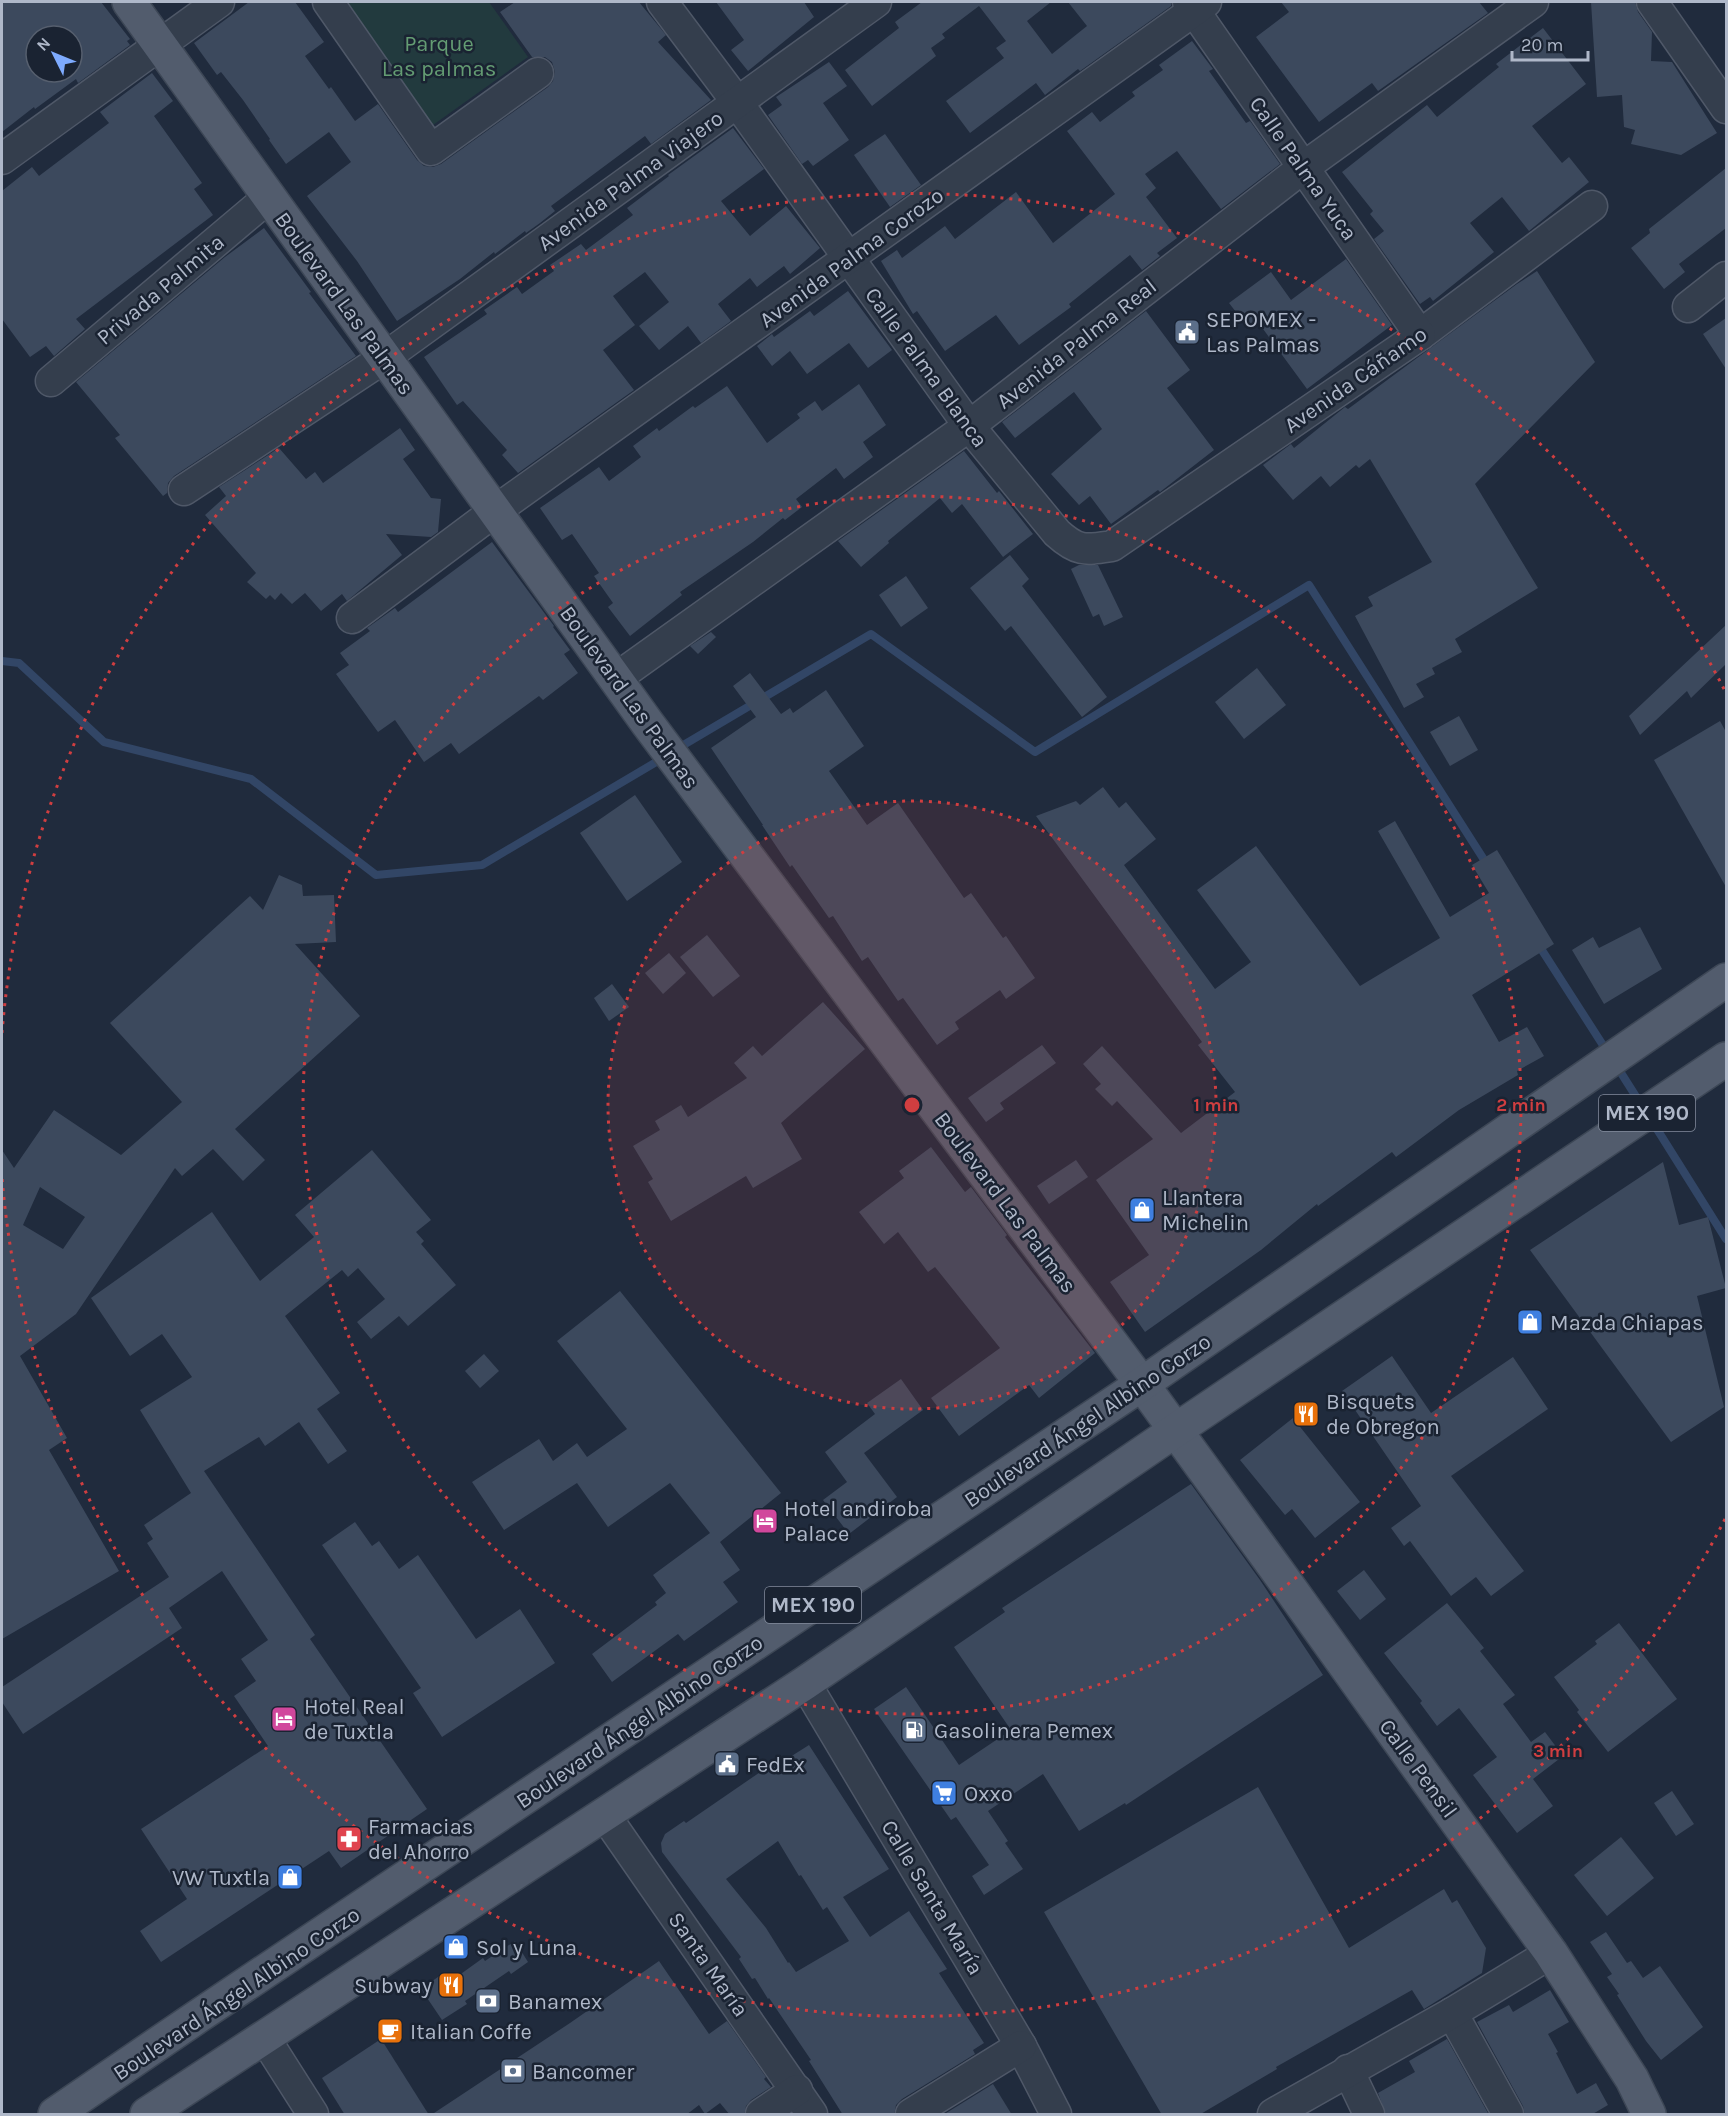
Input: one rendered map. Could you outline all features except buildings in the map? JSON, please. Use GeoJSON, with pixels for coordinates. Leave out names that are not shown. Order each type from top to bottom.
{"type":"FeatureCollection","features":[{"type":"Feature","properties":{"kind":"main road","name":"Boulevard Las Palmas"},"geometry":{"type":"LineString","coordinates":[[129,2],[615,679],[1176,1430]]}},
{"type":"Feature","properties":{"kind":"main road","name":"Boulevard Ángel Albino Corzo"},"geometry":{"type":"LineString","coordinates":[[55,2115],[197,2017],[1142,1384],[1726,980]]}},
{"type":"Feature","properties":{"kind":"main road","name":"MEX 190"},"geometry":{"type":"LineString","coordinates":[[147,2115],[805,1683],[1726,1059]]}},
{"type":"Feature","properties":{"kind":"main road","name":"Calle Pensil"},"geometry":{"type":"LineString","coordinates":[[1176,1430],[1551,1953],[1632,2079],[1649,2115]]}},
{"type":"Feature","properties":{"kind":"street"},"geometry":{"type":"LineString","coordinates":[[2,159],[219,2]]}},
{"type":"Feature","properties":{"kind":"street"},"geometry":{"type":"LineString","coordinates":[[328,2],[431,150],[538,73]]}},
{"type":"Feature","properties":{"kind":"street","name":"Calle Palma Blanca"},"geometry":{"type":"LineString","coordinates":[[662,2],[737,102],[969,426],[1057,533],[1070,544],[1084,550],[1112,546]]}},
{"type":"Feature","properties":{"kind":"street","name":"Avenida Palma Viajero"},"geometry":{"type":"LineString","coordinates":[[184,490],[384,358],[876,2]]}},
{"type":"Feature","properties":{"kind":"street","name":"Avenida Palma Real"},"geometry":{"type":"LineString","coordinates":[[615,679],[969,426],[1304,167],[1533,2]]}},
{"type":"Feature","properties":{"kind":"street"},"geometry":{"type":"LineString","coordinates":[[1652,2],[1726,108]]}},
{"type":"Feature","properties":{"kind":"street","name":"Calle Palma Yuca"},"geometry":{"type":"LineString","coordinates":[[1196,4],[1304,167],[1420,335]]}},
{"type":"Feature","properties":{"kind":"street","name":"Avenida Palma Corozo"},"geometry":{"type":"LineString","coordinates":[[352,618],[495,511],[848,260],[1196,4]]}},
{"type":"Feature","properties":{"kind":"street","name":"Privada Palmita"},"geometry":{"type":"LineString","coordinates":[[51,381],[269,197]]}},
{"type":"Feature","properties":{"kind":"street","name":"Avenida Cáñamo"},"geometry":{"type":"LineString","coordinates":[[1112,546],[1420,335],[1592,206]]}},
{"type":"Feature","properties":{"kind":"street"},"geometry":{"type":"LineString","coordinates":[[1688,307],[1726,277]]}},
{"type":"Feature","properties":{"kind":"street","name":"Calle Santa María"},"geometry":{"type":"LineString","coordinates":[[805,1683],[1022,2046],[1056,2115]]}},
{"type":"Feature","properties":{"kind":"street","name":"Santa María"},"geometry":{"type":"LineString","coordinates":[[604,1814],[805,2102]]}},
{"type":"Feature","properties":{"kind":"street"},"geometry":{"type":"LineString","coordinates":[[1273,2115],[1348,2070],[1452,2013],[1551,1953]]}},
{"type":"Feature","properties":{"kind":"street"},"geometry":{"type":"LineString","coordinates":[[1452,2013],[1508,2115]]}},
{"type":"Feature","properties":{"kind":"street"},"geometry":{"type":"LineString","coordinates":[[264,2037],[313,2115]]}},
{"type":"Feature","properties":{"kind":"street"},"geometry":{"type":"LineString","coordinates":[[911,2115],[1022,2046]]}},
{"type":"Feature","properties":{"kind":"street"},"geometry":{"type":"LineString","coordinates":[[1348,2070],[1369,2115]]}},
{"type":"Feature","properties":{"kind":"street"},"geometry":{"type":"LineString","coordinates":[[761,2115],[805,2102]]}},
{"type":"Feature","properties":{"kind":"green space","name":"Parque Las palmas"},"geometry":{"type":"Polygon","coordinates":[[[335,2],[489,2],[528,57],[426,130],[335,2]]]}},
{"type":"Feature","properties":{"kind":"waterway"},"geometry":{"type":"LineString","coordinates":[[675,750],[871,634],[1035,752],[1309,585],[1488,866]]}},
{"type":"Feature","properties":{"kind":"waterway"},"geometry":{"type":"LineString","coordinates":[[2,661],[19,663],[104,742],[251,779],[376,875],[482,865],[663,758]]}},
{"type":"Feature","properties":{"kind":"waterway"},"geometry":{"type":"LineString","coordinates":[[1538,944],[1608,1053]]}},
{"type":"Feature","properties":{"kind":"waterway"},"geometry":{"type":"LineString","coordinates":[[1616,1065],[1642,1106]]}},
{"type":"Feature","properties":{"kind":"waterway"},"geometry":{"type":"LineString","coordinates":[[1650,1118],[1726,1239]]}},
{"type":"Feature","properties":{"kind":"place","name":"SEPOMEX - Las Palmas"},"geometry":{"type":"Point","coordinates":[1187,332]}},
{"type":"Feature","properties":{"kind":"place","name":"Llantera Michelin"},"geometry":{"type":"Point","coordinates":[1142,1210]}},
{"type":"Feature","properties":{"kind":"place","name":"Mazda Chiapas"},"geometry":{"type":"Point","coordinates":[1530,1322]}},
{"type":"Feature","properties":{"kind":"place","name":"Bisquets de Obregon"},"geometry":{"type":"Point","coordinates":[1306,1414]}},
{"type":"Feature","properties":{"kind":"place","name":"Hotel andiroba Palace"},"geometry":{"type":"Point","coordinates":[765,1521]}},
{"type":"Feature","properties":{"kind":"place","name":"Hotel Real de Tuxtla"},"geometry":{"type":"Point","coordinates":[284,1719]}},
{"type":"Feature","properties":{"kind":"place","name":"Gasolinera Pemex"},"geometry":{"type":"Point","coordinates":[914,1730]}},
{"type":"Feature","properties":{"kind":"place","name":"FedEx"},"geometry":{"type":"Point","coordinates":[727,1764]}},
{"type":"Feature","properties":{"kind":"place","name":"Oxxo"},"geometry":{"type":"Point","coordinates":[944,1793]}},
{"type":"Feature","properties":{"kind":"place","name":"Farmacias del Ahorro"},"geometry":{"type":"Point","coordinates":[349,1839]}},
{"type":"Feature","properties":{"kind":"place","name":"VW Tuxtla"},"geometry":{"type":"Point","coordinates":[290,1877]}},
{"type":"Feature","properties":{"kind":"place","name":"Sol y Luna"},"geometry":{"type":"Point","coordinates":[456,1947]}},
{"type":"Feature","properties":{"kind":"place","name":"Subway"},"geometry":{"type":"Point","coordinates":[451,1985]}},
{"type":"Feature","properties":{"kind":"place","name":"Banamex"},"geometry":{"type":"Point","coordinates":[488,2001]}},
{"type":"Feature","properties":{"kind":"place","name":"Italian Coffe"},"geometry":{"type":"Point","coordinates":[390,2031]}},
{"type":"Feature","properties":{"kind":"place","name":"Bancomer"},"geometry":{"type":"Point","coordinates":[513,2071]}}]}
